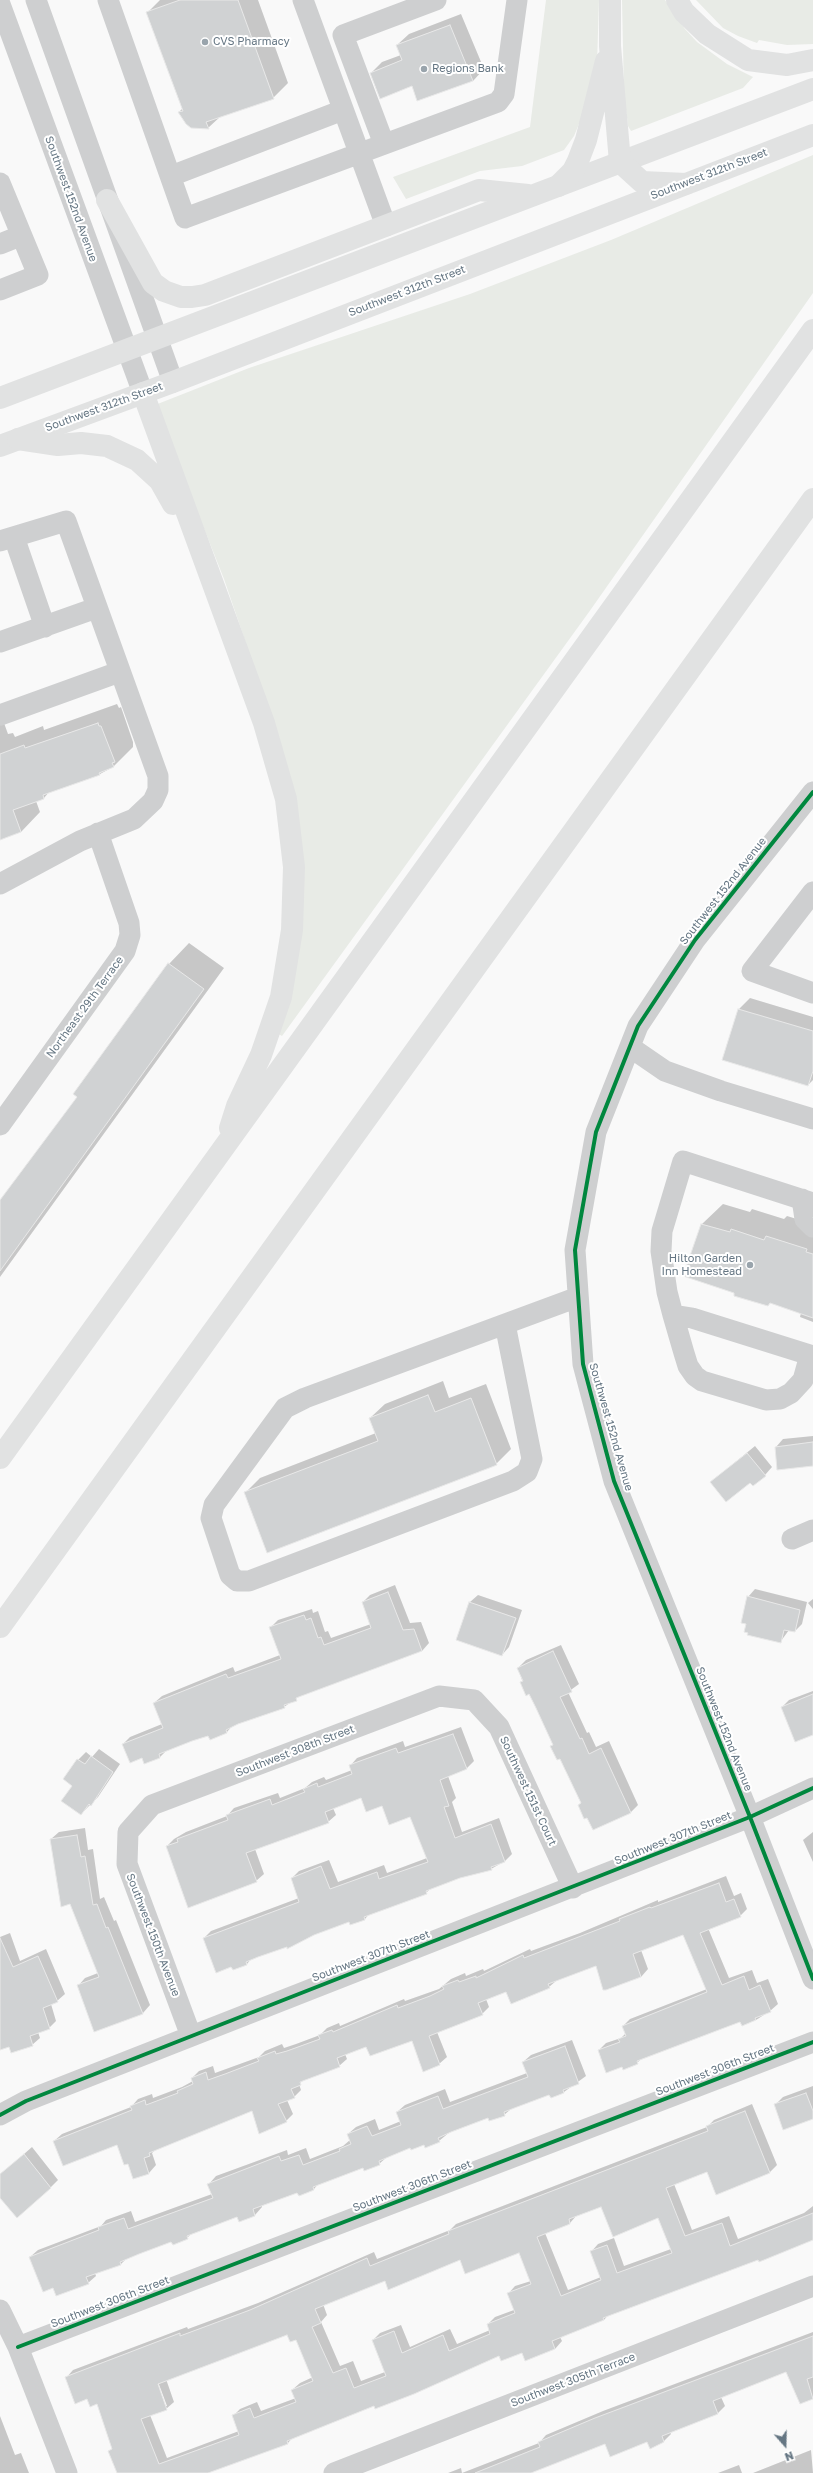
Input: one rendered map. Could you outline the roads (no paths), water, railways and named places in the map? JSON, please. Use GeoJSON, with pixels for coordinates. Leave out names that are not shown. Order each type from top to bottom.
{"type":"FeatureCollection","features":[{"type":"Feature","properties":{"kind":"main road"},"geometry":{"type":"LineString","coordinates":[[610,0],[610,46],[620,162],[642,182],[686,184]]}},
{"type":"Feature","properties":{"kind":"main road"},"geometry":{"type":"LineString","coordinates":[[677,0],[684,12],[707,34],[748,60],[787,64],[813,60]]}},
{"type":"Feature","properties":{"kind":"main road"},"geometry":{"type":"LineString","coordinates":[[558,186],[573,171],[586,140],[610,46]]}},
{"type":"Feature","properties":{"kind":"main road"},"geometry":{"type":"LineString","coordinates":[[0,398],[157,340],[813,89]]}},
{"type":"Feature","properties":{"kind":"main road","name":"Southwest 312th Street"},"geometry":{"type":"LineString","coordinates":[[9,442],[173,382],[813,135]]}},
{"type":"Feature","properties":{"kind":"main road"},"geometry":{"type":"LineString","coordinates":[[107,200],[153,283],[164,291],[181,297],[205,295],[479,190],[534,195]]}},
{"type":"Feature","properties":{"kind":"main road"},"geometry":{"type":"LineString","coordinates":[[0,1458],[813,330]]}},
{"type":"Feature","properties":{"kind":"main road"},"geometry":{"type":"LineString","coordinates":[[143,393],[264,723],[286,799],[294,867],[292,930],[281,997],[261,1055],[237,1106],[225,1146]]}},
{"type":"Feature","properties":{"kind":"main road"},"geometry":{"type":"LineString","coordinates":[[9,442],[58,445],[81,443],[107,446],[137,460],[160,481],[210,577]]}},
{"type":"Feature","properties":{"kind":"main road"},"geometry":{"type":"LineString","coordinates":[[0,1627],[813,499]]}},
{"type":"Feature","properties":{"kind":"street"},"geometry":{"type":"LineString","coordinates":[[36,0],[173,382]]}},
{"type":"Feature","properties":{"kind":"street"},"geometry":{"type":"LineString","coordinates":[[384,144],[343,35],[436,0]]}},
{"type":"Feature","properties":{"kind":"street"},"geometry":{"type":"LineString","coordinates":[[112,1],[186,218],[498,102],[504,94],[517,0]]}},
{"type":"Feature","properties":{"kind":"street"},"geometry":{"type":"LineString","coordinates":[[308,2],[343,110],[386,226]]}},
{"type":"Feature","properties":{"kind":"street","name":"Southwest 152nd Avenue"},"geometry":{"type":"LineString","coordinates":[[1,8],[143,393]]}},
{"type":"Feature","properties":{"kind":"street"},"geometry":{"type":"LineString","coordinates":[[171,176],[343,110]]}},
{"type":"Feature","properties":{"kind":"street"},"geometry":{"type":"LineString","coordinates":[[0,183],[20,236],[38,275],[0,290]]}},
{"type":"Feature","properties":{"kind":"street"},"geometry":{"type":"LineString","coordinates":[[0,244],[20,236]]}},
{"type":"Feature","properties":{"kind":"street"},"geometry":{"type":"LineString","coordinates":[[0,884],[62,850],[98,833],[134,819],[154,801],[158,790],[158,776],[155,763],[119,672],[66,521],[7,539],[45,627]]}},
{"type":"Feature","properties":{"kind":"street"},"geometry":{"type":"LineString","coordinates":[[0,642],[96,608]]}},
{"type":"Feature","properties":{"kind":"street"},"geometry":{"type":"LineString","coordinates":[[0,715],[119,672]]}},
{"type":"Feature","properties":{"kind":"street","name":"Southwest 152nd Avenue"},"geometry":{"type":"LineString","coordinates":[[813,792],[695,940],[638,1026],[596,1132],[574,1250],[583,1364],[614,1481],[750,1817],[813,1979]]}},
{"type":"Feature","properties":{"kind":"street","name":"Northeast 29th Terrace"},"geometry":{"type":"LineString","coordinates":[[0,1125],[125,951],[130,935],[129,923],[98,833]]}},
{"type":"Feature","properties":{"kind":"street"},"geometry":{"type":"LineString","coordinates":[[813,892],[752,971],[813,993]]}},
{"type":"Feature","properties":{"kind":"street"},"geometry":{"type":"LineString","coordinates":[[630,1047],[665,1071],[721,1091],[813,1119]]}},
{"type":"Feature","properties":{"kind":"street"},"geometry":{"type":"LineString","coordinates":[[673,1315],[692,1318],[810,1355],[803,1380],[792,1393],[780,1399],[766,1400],[702,1382],[695,1376],[688,1366],[673,1315],[663,1272],[661,1241],[664,1224],[683,1161],[808,1201],[805,1219],[813,1227]]}},
{"type":"Feature","properties":{"kind":"street"},"geometry":{"type":"LineString","coordinates":[[505,1324],[532,1459],[527,1472],[513,1481],[249,1582],[237,1581],[230,1575],[211,1518],[214,1505],[286,1408],[305,1398],[505,1324],[578,1297]]}},
{"type":"Feature","properties":{"kind":"street"},"geometry":{"type":"LineString","coordinates":[[792,1539],[813,1530]]}},
{"type":"Feature","properties":{"kind":"street","name":"Southwest 308th Street"},"geometry":{"type":"LineString","coordinates":[[128,1832],[152,1805],[159,1802],[439,1696],[474,1700]]}},
{"type":"Feature","properties":{"kind":"street","name":"Southwest 151st Court"},"geometry":{"type":"LineString","coordinates":[[474,1700],[499,1727],[573,1888]]}},
{"type":"Feature","properties":{"kind":"street","name":"Southwest 307th Street"},"geometry":{"type":"LineString","coordinates":[[0,2115],[26,2101],[573,1888],[750,1817],[813,1788]]}},
{"type":"Feature","properties":{"kind":"street","name":"Southwest 150th Avenue"},"geometry":{"type":"LineString","coordinates":[[128,1832],[127,1864],[191,2036]]}},
{"type":"Feature","properties":{"kind":"street","name":"Southwest 306th Street"},"geometry":{"type":"LineString","coordinates":[[18,2347],[813,2042]]}},
{"type":"Feature","properties":{"kind":"street","name":"Southwest 305th Terrace"},"geometry":{"type":"LineString","coordinates":[[334,2473],[813,2286]]}},
{"type":"Feature","properties":{"kind":"street"},"geometry":{"type":"LineString","coordinates":[[0,2310],[18,2347],[68,2473]]}},
{"type":"Feature","properties":{"kind":"place","name":"CVS Pharmacy"},"geometry":{"type":"Point","coordinates":[205,42]}},
{"type":"Feature","properties":{"kind":"place","name":"Regions Bank"},"geometry":{"type":"Point","coordinates":[424,69]}},
{"type":"Feature","properties":{"kind":"place","name":"Hilton Garden Inn Homestead"},"geometry":{"type":"Point","coordinates":[750,1265]}}]}
